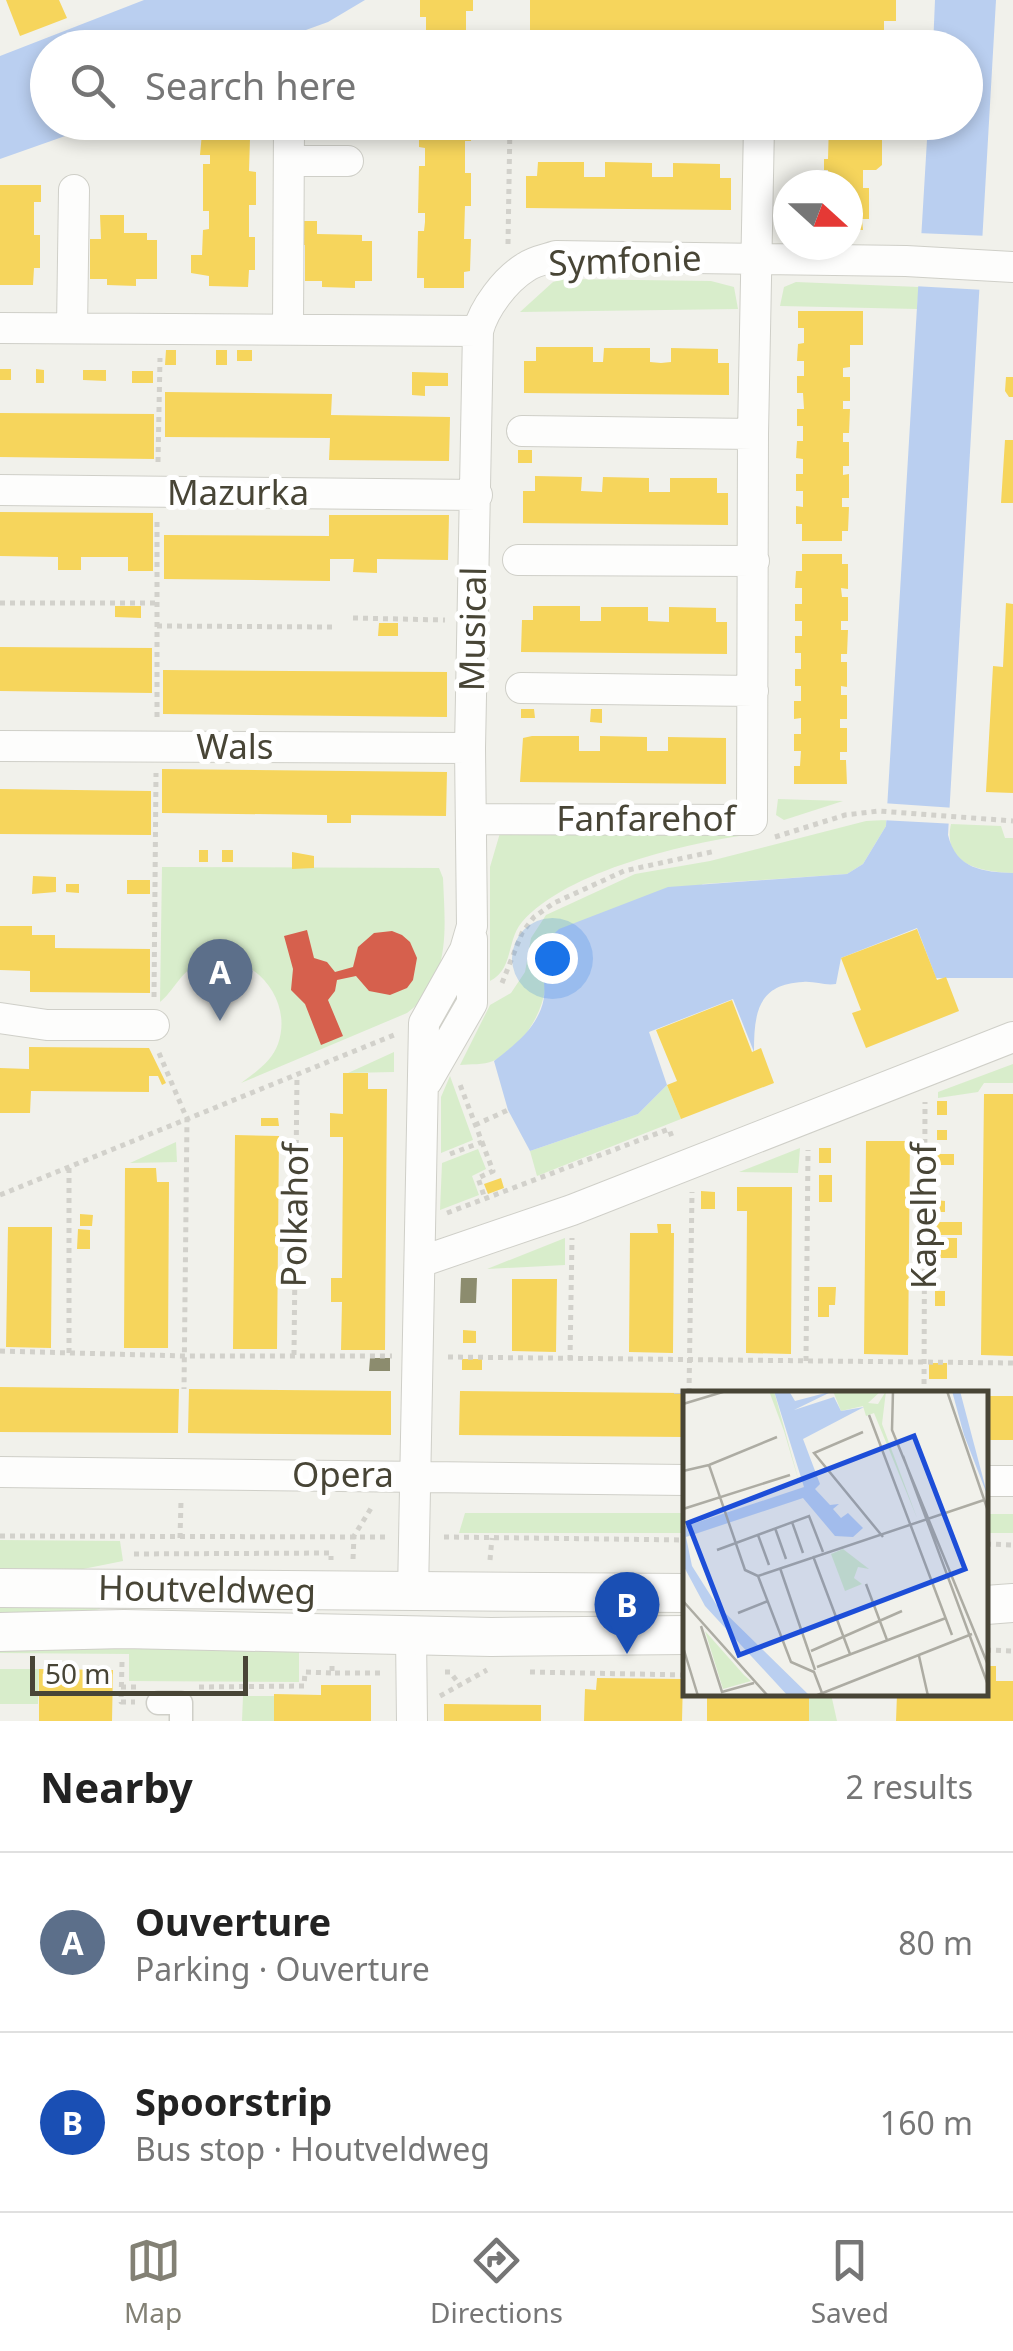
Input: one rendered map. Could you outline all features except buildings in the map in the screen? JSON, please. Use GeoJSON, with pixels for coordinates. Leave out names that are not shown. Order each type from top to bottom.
{"type":"FeatureCollection","features":[{"type":"Feature","properties":{"kind":"street"},"geometry":{"type":"LineString","coordinates":[[288,329],[289,140]]}},
{"type":"Feature","properties":{"kind":"street","name":"Fanfarehof"},"geometry":{"type":"LineString","coordinates":[[472,819],[752,820],[760,140]]}},
{"type":"Feature","properties":{"kind":"street"},"geometry":{"type":"LineString","coordinates":[[289,161],[348,161]]}},
{"type":"Feature","properties":{"kind":"street"},"geometry":{"type":"LineString","coordinates":[[72,328],[74,190]]}},
{"type":"Feature","properties":{"kind":"street","name":"Symfonie"},"geometry":{"type":"LineString","coordinates":[[478,331],[482,317],[509,281],[528,265],[556,256],[1004,266]]}},
{"type":"Feature","properties":{"kind":"street"},"geometry":{"type":"LineString","coordinates":[[0,328],[478,331]]}},
{"type":"Feature","properties":{"kind":"street","name":"Musical"},"geometry":{"type":"LineString","coordinates":[[423,1096],[434,1065],[472,1003],[470,748],[478,331]]}},
{"type":"Feature","properties":{"kind":"street"},"geometry":{"type":"LineString","coordinates":[[522,431],[754,434]]}},
{"type":"Feature","properties":{"kind":"street","name":"Mazurka"},"geometry":{"type":"LineString","coordinates":[[0,490],[477,495]]}},
{"type":"Feature","properties":{"kind":"street"},"geometry":{"type":"LineString","coordinates":[[518,560],[754,562]]}},
{"type":"Feature","properties":{"kind":"street"},"geometry":{"type":"LineString","coordinates":[[521,688],[753,691]]}},
{"type":"Feature","properties":{"kind":"street","name":"Wals"},"geometry":{"type":"LineString","coordinates":[[0,746],[470,748]]}},
{"type":"Feature","properties":{"kind":"street","name":"Musical"},"geometry":{"type":"LineString","coordinates":[[413,1593],[424,1022],[465,950],[472,926]]}},
{"type":"Feature","properties":{"kind":"street"},"geometry":{"type":"LineString","coordinates":[[0,1018],[47,1025],[154,1025]]}},
{"type":"Feature","properties":{"kind":"street"},"geometry":{"type":"LineString","coordinates":[[420,1262],[572,1210],[1013,1038]]}},
{"type":"Feature","properties":{"kind":"street","name":"Opera"},"geometry":{"type":"LineString","coordinates":[[0,1472],[683,1480]]}},
{"type":"Feature","properties":{"kind":"street"},"geometry":{"type":"LineString","coordinates":[[988,1480],[1013,1481]]}},
{"type":"Feature","properties":{"kind":"street","name":"Houtveldweg"},"geometry":{"type":"LineString","coordinates":[[0,1588],[683,1593]]}},
{"type":"Feature","properties":{"kind":"street"},"geometry":{"type":"LineString","coordinates":[[412,1721],[413,1593]]}},
{"type":"Feature","properties":{"kind":"street"},"geometry":{"type":"LineString","coordinates":[[988,1605],[1013,1603]]}},
{"type":"Feature","properties":{"kind":"street","name":"Houtveldweg"},"geometry":{"type":"LineString","coordinates":[[0,1632],[124,1629],[683,1635]]}},
{"type":"Feature","properties":{"kind":"street"},"geometry":{"type":"LineString","coordinates":[[158,1703],[182,1703],[181,1721]]}},
{"type":"Feature","properties":{"kind":"path"},"geometry":{"type":"LineString","coordinates":[[509,281],[510,140]]}},
{"type":"Feature","properties":{"kind":"path"},"geometry":{"type":"LineString","coordinates":[[161,328],[154,1025],[158,1052],[187,1120],[184,1389]]}},
{"type":"Feature","properties":{"kind":"path"},"geometry":{"type":"LineString","coordinates":[[0,602],[157,603]]}},
{"type":"Feature","properties":{"kind":"path"},"geometry":{"type":"LineString","coordinates":[[353,618],[474,621]]}},
{"type":"Feature","properties":{"kind":"path"},"geometry":{"type":"LineString","coordinates":[[157,626],[332,626]]}},
{"type":"Feature","properties":{"kind":"path"},"geometry":{"type":"LineString","coordinates":[[766,840],[845,814],[879,810],[1013,821]]}},
{"type":"Feature","properties":{"kind":"path"},"geometry":{"type":"LineString","coordinates":[[472,1003],[498,988],[507,976],[522,933],[534,917],[554,903],[624,871],[731,848]]}},
{"type":"Feature","properties":{"kind":"path"},"geometry":{"type":"LineString","coordinates":[[0,1195],[424,1022]]}},
{"type":"Feature","properties":{"kind":"path","name":"Kapelhof"},"geometry":{"type":"LineString","coordinates":[[924,1391],[925,1072]]}},
{"type":"Feature","properties":{"kind":"path","name":"Polkahof"},"geometry":{"type":"LineString","coordinates":[[294,1356],[297,1075]]}},
{"type":"Feature","properties":{"kind":"path"},"geometry":{"type":"LineString","coordinates":[[485,1199],[478,1178],[493,1171],[475,1125],[508,1110]]}},
{"type":"Feature","properties":{"kind":"path"},"geometry":{"type":"LineString","coordinates":[[806,1361],[808,1117]]}},
{"type":"Feature","properties":{"kind":"path"},"geometry":{"type":"LineString","coordinates":[[420,1223],[669,1129],[687,1166],[690,1391]]}},
{"type":"Feature","properties":{"kind":"path"},"geometry":{"type":"LineString","coordinates":[[422,1164],[482,1142]]}},
{"type":"Feature","properties":{"kind":"path"},"geometry":{"type":"LineString","coordinates":[[69,1168],[69,1353]]}},
{"type":"Feature","properties":{"kind":"path"},"geometry":{"type":"LineString","coordinates":[[570,1360],[572,1210]]}},
{"type":"Feature","properties":{"kind":"path"},"geometry":{"type":"LineString","coordinates":[[0,1351],[690,1362],[1013,1362]]}},
{"type":"Feature","properties":{"kind":"path"},"geometry":{"type":"LineString","coordinates":[[0,1536],[683,1540]]}},
{"type":"Feature","properties":{"kind":"path"},"geometry":{"type":"LineString","coordinates":[[331,1554],[332,1536]]}},
{"type":"Feature","properties":{"kind":"path"},"geometry":{"type":"LineString","coordinates":[[988,1650],[1013,1651]]}},
{"type":"Feature","properties":{"kind":"path"},"geometry":{"type":"LineString","coordinates":[[194,1686],[304,1686],[304,1672],[332,1673]]}},
{"type":"Feature","properties":{"kind":"path"},"geometry":{"type":"LineString","coordinates":[[527,1672],[683,1676]]}},
{"type":"Feature","properties":{"kind":"path"},"geometry":{"type":"LineString","coordinates":[[129,1702],[121,1702],[121,1690],[140,1687]]}},
{"type":"Feature","properties":{"kind":"green space"},"geometry":{"type":"Polygon","coordinates":[[[711,281],[734,287],[738,309],[520,312],[553,282],[711,281]]]}},
{"type":"Feature","properties":{"kind":"green space"},"geometry":{"type":"Polygon","coordinates":[[[796,282],[919,287],[917,309],[780,306],[784,287],[796,282]]]}},
{"type":"Feature","properties":{"kind":"green space"},"geometry":{"type":"Polygon","coordinates":[[[778,799],[843,801],[784,820],[776,815],[778,799]]]}},
{"type":"Feature","properties":{"kind":"green space"},"geometry":{"type":"Polygon","coordinates":[[[886,820],[863,864],[847,874],[703,884],[545,990],[527,1032],[503,1056],[485,1063],[460,1065],[490,1005],[511,993],[525,972],[531,938],[546,915],[635,874],[710,861],[866,821],[886,820]]]}},
{"type":"Feature","properties":{"kind":"green space"},"geometry":{"type":"Polygon","coordinates":[[[951,824],[1001,826],[1005,838],[1013,838],[1013,873],[977,868],[958,857],[952,849],[951,824]]]}},
{"type":"Feature","properties":{"kind":"green space"},"geometry":{"type":"Polygon","coordinates":[[[500,833],[754,834],[664,852],[568,888],[522,922],[503,969],[490,981],[490,867],[500,833]]]}},
{"type":"Feature","properties":{"kind":"green space"},"geometry":{"type":"Polygon","coordinates":[[[162,867],[439,868],[445,915],[439,969],[422,999],[407,1013],[241,1083],[275,1050],[281,1026],[280,1008],[263,978],[234,961],[216,960],[192,967],[160,1002],[162,867]]]}},
{"type":"Feature","properties":{"kind":"green space"},"geometry":{"type":"Polygon","coordinates":[[[394,1052],[394,1072],[348,1073],[394,1052]]]}},
{"type":"Feature","properties":{"kind":"green space"},"geometry":{"type":"Polygon","coordinates":[[[1013,1064],[1013,1083],[984,1083],[978,1092],[938,1098],[938,1092],[1013,1064]]]}},
{"type":"Feature","properties":{"kind":"green space"},"geometry":{"type":"Polygon","coordinates":[[[450,1076],[473,1140],[441,1153],[441,1097],[450,1076]]]}},
{"type":"Feature","properties":{"kind":"green space"},"geometry":{"type":"Polygon","coordinates":[[[667,1085],[681,1119],[537,1176],[530,1151],[638,1114],[667,1085]]]}},
{"type":"Feature","properties":{"kind":"green space"},"geometry":{"type":"Polygon","coordinates":[[[176,1142],[177,1162],[130,1163],[176,1142]]]}},
{"type":"Feature","properties":{"kind":"green space"},"geometry":{"type":"Polygon","coordinates":[[[800,1148],[798,1173],[739,1172],[800,1148]]]}},
{"type":"Feature","properties":{"kind":"green space"},"geometry":{"type":"Polygon","coordinates":[[[478,1149],[486,1169],[472,1176],[479,1195],[440,1210],[442,1163],[478,1149]]]}},
{"type":"Feature","properties":{"kind":"green space"},"geometry":{"type":"Polygon","coordinates":[[[565,1238],[565,1265],[487,1269],[565,1238]]]}},
{"type":"Feature","properties":{"kind":"green space"},"geometry":{"type":"Polygon","coordinates":[[[465,1513],[683,1513],[683,1533],[459,1533],[465,1513]]]}},
{"type":"Feature","properties":{"kind":"green space"},"geometry":{"type":"Polygon","coordinates":[[[988,1514],[1013,1514],[1013,1533],[988,1533],[988,1514]]]}},
{"type":"Feature","properties":{"kind":"green space"},"geometry":{"type":"Polygon","coordinates":[[[0,1540],[120,1541],[123,1561],[83,1569],[0,1568],[0,1540]]]}},
{"type":"Feature","properties":{"kind":"green space"},"geometry":{"type":"Polygon","coordinates":[[[0,1599],[100,1600],[100,1609],[36,1622],[0,1622],[0,1599]]]}},
{"type":"Feature","properties":{"kind":"green space"},"geometry":{"type":"Polygon","coordinates":[[[0,1639],[299,1641],[299,1682],[129,1681],[129,1654],[0,1653],[0,1639]]]}},
{"type":"Feature","properties":{"kind":"green space"},"geometry":{"type":"Polygon","coordinates":[[[0,1669],[39,1669],[38,1704],[0,1704],[0,1669]]]}},
{"type":"Feature","properties":{"kind":"green space"},"geometry":{"type":"Polygon","coordinates":[[[243,1696],[274,1696],[274,1721],[242,1721],[243,1696]]]}},
{"type":"Feature","properties":{"kind":"green space"},"geometry":{"type":"Polygon","coordinates":[[[809,1696],[831,1696],[837,1721],[809,1721],[809,1696]]]}},
{"type":"Feature","properties":{"kind":"water"},"geometry":{"type":"Polygon","coordinates":[[[144,0],[365,0],[306,30],[67,30],[144,0]]]}},
{"type":"Feature","properties":{"kind":"water"},"geometry":{"type":"Polygon","coordinates":[[[935,0],[996,0],[948,835],[964,862],[981,870],[1013,873],[1013,978],[936,978],[917,928],[841,958],[836,984],[807,982],[776,988],[767,995],[757,1014],[754,1052],[733,999],[649,1032],[667,1085],[638,1114],[530,1151],[508,1110],[494,1061],[533,1025],[541,1009],[544,949],[559,929],[668,887],[847,874],[863,864],[886,826],[927,140],[983,140],[983,30],[934,30],[935,0]]]}},
{"type":"Feature","properties":{"kind":"water"},"geometry":{"type":"Polygon","coordinates":[[[30,44],[30,140],[54,140],[0,159],[0,56],[30,44]]]}},
{"type":"Feature","properties":{"kind":"pier"},"geometry":{"type":"Polygon","coordinates":[[[917,233],[989,236],[985,290],[913,286],[917,233]]]}},
{"type":"Feature","properties":{"kind":"pier"},"geometry":{"type":"Polygon","coordinates":[[[882,803],[955,808],[956,824],[881,820],[882,803]]]}},
{"type":"Feature","properties":{"kind":"place","name":"Ouverture"},"geometry":{"type":"Point","coordinates":[220,1021]}},
{"type":"Feature","properties":{"kind":"place","name":"Spoorstrip"},"geometry":{"type":"Point","coordinates":[627,1654]}}]}
